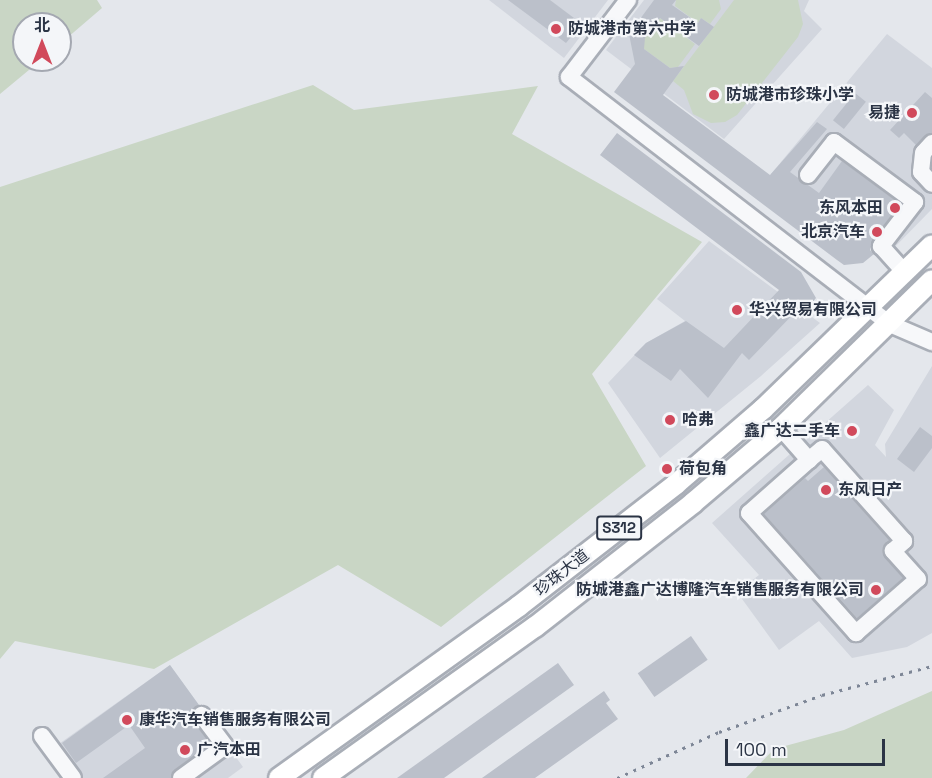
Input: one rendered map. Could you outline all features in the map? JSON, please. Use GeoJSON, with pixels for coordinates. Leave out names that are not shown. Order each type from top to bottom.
{"type":"FeatureCollection","features":[{"type":"Feature","properties":{"kind":"main road","name":"珍珠大道"},"geometry":{"type":"LineString","coordinates":[[279,778],[519,606],[676,484],[764,409],[932,245]]}},
{"type":"Feature","properties":{"kind":"main road","name":"珍珠大道"},"geometry":{"type":"LineString","coordinates":[[323,778],[535,627],[693,503],[781,428],[890,324],[932,280]]}},
{"type":"Feature","properties":{"kind":"street"},"geometry":{"type":"LineString","coordinates":[[628,0],[569,77],[890,324],[932,342]]}},
{"type":"Feature","properties":{"kind":"street"},"geometry":{"type":"LineString","coordinates":[[808,175],[834,142],[915,202],[881,246],[905,273]]}},
{"type":"Feature","properties":{"kind":"street"},"geometry":{"type":"LineString","coordinates":[[932,143],[923,153],[921,172],[932,184]]}},
{"type":"Feature","properties":{"kind":"street"},"geometry":{"type":"LineString","coordinates":[[781,428],[809,460]]}},
{"type":"Feature","properties":{"kind":"street"},"geometry":{"type":"LineString","coordinates":[[822,449],[904,541],[893,551],[918,579],[856,633],[749,513],[809,460],[822,449]]}},
{"type":"Feature","properties":{"kind":"street"},"geometry":{"type":"LineString","coordinates":[[181,778],[198,773],[225,747],[202,715]]}},
{"type":"Feature","properties":{"kind":"street"},"geometry":{"type":"LineString","coordinates":[[42,736],[73,778]]}},
{"type":"Feature","properties":{"kind":"shaded area","name":"防城港市第六中学"},"geometry":{"type":"Polygon","coordinates":[[[489,0],[608,0],[564,58],[489,0]]]}},
{"type":"Feature","properties":{"kind":"shaded area","name":"防城港市珍珠小学"},"geometry":{"type":"Polygon","coordinates":[[[644,0],[809,0],[804,11],[822,29],[724,139],[606,50],[644,0]]]}},
{"type":"Feature","properties":{"kind":"shaded area"},"geometry":{"type":"Polygon","coordinates":[[[887,34],[932,68],[932,209],[884,258],[771,174],[887,34]]]}},
{"type":"Feature","properties":{"kind":"shaded area"},"geometry":{"type":"Polygon","coordinates":[[[709,241],[820,323],[761,376],[660,458],[608,383],[646,343],[685,321],[657,299],[709,241]]]}},
{"type":"Feature","properties":{"kind":"shaded area","name":"东风日产"},"geometry":{"type":"Polygon","coordinates":[[[932,366],[932,633],[907,647],[852,658],[819,621],[779,650],[737,592],[759,575],[712,523],[868,385],[894,410],[875,445],[886,457],[885,444],[932,366]]]}},
{"type":"Feature","properties":{"kind":"shaded area"},"geometry":{"type":"Polygon","coordinates":[[[170,665],[243,767],[228,778],[79,778],[56,746],[170,665]]]}},
{"type":"Feature","properties":{"kind":"green space"},"geometry":{"type":"Polygon","coordinates":[[[0,0],[97,0],[102,8],[72,34],[72,12],[12,12],[12,72],[27,72],[0,94],[0,0]]]}},
{"type":"Feature","properties":{"kind":"green space"},"geometry":{"type":"Polygon","coordinates":[[[676,0],[719,0],[721,9],[710,24],[701,18],[698,23],[675,6],[676,0]]]}},
{"type":"Feature","properties":{"kind":"green space"},"geometry":{"type":"Polygon","coordinates":[[[734,0],[798,0],[803,24],[798,37],[737,115],[725,122],[711,123],[693,114],[684,90],[673,81],[734,0]]]}},
{"type":"Feature","properties":{"kind":"green space"},"geometry":{"type":"Polygon","coordinates":[[[660,18],[695,44],[678,67],[670,68],[644,49],[642,41],[660,18]]]}},
{"type":"Feature","properties":{"kind":"green space"},"geometry":{"type":"Polygon","coordinates":[[[313,85],[354,110],[538,86],[512,134],[702,242],[592,374],[646,466],[441,627],[338,565],[154,669],[15,641],[0,659],[0,187],[313,85]]]}},
{"type":"Feature","properties":{"kind":"green space"},"geometry":{"type":"Polygon","coordinates":[[[932,691],[932,778],[746,778],[774,749],[844,730],[932,691]]]}},
{"type":"Feature","properties":{"kind":"building"},"geometry":{"type":"Polygon","coordinates":[[[508,0],[550,0],[582,24],[566,43],[508,0]]]}},
{"type":"Feature","properties":{"kind":"building"},"geometry":{"type":"Polygon","coordinates":[[[654,0],[676,0],[672,5],[698,23],[701,18],[714,27],[699,46],[660,18],[645,38],[644,49],[670,68],[684,66],[663,95],[770,175],[817,122],[827,129],[790,172],[819,193],[842,161],[900,204],[873,240],[870,250],[874,254],[863,263],[844,265],[614,92],[635,64],[629,34],[654,0]]]}},
{"type":"Feature","properties":{"kind":"building"},"geometry":{"type":"Polygon","coordinates":[[[925,92],[932,98],[932,133],[916,145],[904,133],[899,138],[890,130],[925,92]]]}},
{"type":"Feature","properties":{"kind":"building"},"geometry":{"type":"Polygon","coordinates":[[[855,93],[866,102],[844,129],[833,120],[855,93]]]}},
{"type":"Feature","properties":{"kind":"building"},"geometry":{"type":"Polygon","coordinates":[[[617,133],[801,272],[816,298],[806,310],[801,306],[749,360],[742,353],[708,398],[680,369],[671,381],[634,355],[646,343],[686,321],[724,348],[779,290],[600,155],[617,133]]]}},
{"type":"Feature","properties":{"kind":"building"},"geometry":{"type":"Polygon","coordinates":[[[920,427],[932,436],[932,448],[914,472],[897,459],[920,427]]]}},
{"type":"Feature","properties":{"kind":"building"},"geometry":{"type":"Polygon","coordinates":[[[824,467],[889,540],[883,554],[903,578],[857,618],[764,514],[805,478],[808,481],[824,467]]]}},
{"type":"Feature","properties":{"kind":"building"},"geometry":{"type":"Polygon","coordinates":[[[691,636],[708,660],[654,697],[638,673],[691,636]]]}},
{"type":"Feature","properties":{"kind":"building"},"geometry":{"type":"Polygon","coordinates":[[[558,663],[574,685],[444,778],[397,778],[558,663]]]}},
{"type":"Feature","properties":{"kind":"building"},"geometry":{"type":"Polygon","coordinates":[[[170,665],[199,705],[192,717],[210,744],[175,770],[171,778],[103,778],[145,748],[129,725],[76,763],[62,743],[170,665]]]}},
{"type":"Feature","properties":{"kind":"building"},"geometry":{"type":"Polygon","coordinates":[[[604,691],[610,700],[606,703],[618,719],[535,778],[482,778],[604,691]]]}},
{"type":"Feature","properties":{"kind":"railway"},"geometry":{"type":"LineString","coordinates":[[617,778],[719,732],[822,695],[932,666]]}},
{"type":"Feature","properties":{"kind":"place","name":"防城港市第六中学"},"geometry":{"type":"Point","coordinates":[556,29]}},
{"type":"Feature","properties":{"kind":"place","name":"防城港市珍珠小学"},"geometry":{"type":"Point","coordinates":[714,95]}},
{"type":"Feature","properties":{"kind":"place","name":"易捷"},"geometry":{"type":"Point","coordinates":[912,113]}},
{"type":"Feature","properties":{"kind":"place","name":"东风本田"},"geometry":{"type":"Point","coordinates":[895,208]}},
{"type":"Feature","properties":{"kind":"place","name":"北京汽车"},"geometry":{"type":"Point","coordinates":[877,232]}},
{"type":"Feature","properties":{"kind":"place","name":"华兴贸易有限公司"},"geometry":{"type":"Point","coordinates":[737,310]}},
{"type":"Feature","properties":{"kind":"place","name":"哈弗"},"geometry":{"type":"Point","coordinates":[670,420]}},
{"type":"Feature","properties":{"kind":"place","name":"鑫广达二手车"},"geometry":{"type":"Point","coordinates":[852,431]}},
{"type":"Feature","properties":{"kind":"place","name":"荷包角"},"geometry":{"type":"Point","coordinates":[667,469]}},
{"type":"Feature","properties":{"kind":"place","name":"东风日产"},"geometry":{"type":"Point","coordinates":[826,490]}},
{"type":"Feature","properties":{"kind":"place","name":"防城港鑫广达博隆汽车销售服务有限公司"},"geometry":{"type":"Point","coordinates":[876,590]}},
{"type":"Feature","properties":{"kind":"place","name":"康华汽车销售服务有限公司"},"geometry":{"type":"Point","coordinates":[127,720]}},
{"type":"Feature","properties":{"kind":"place","name":"广汽本田"},"geometry":{"type":"Point","coordinates":[185,750]}}]}
